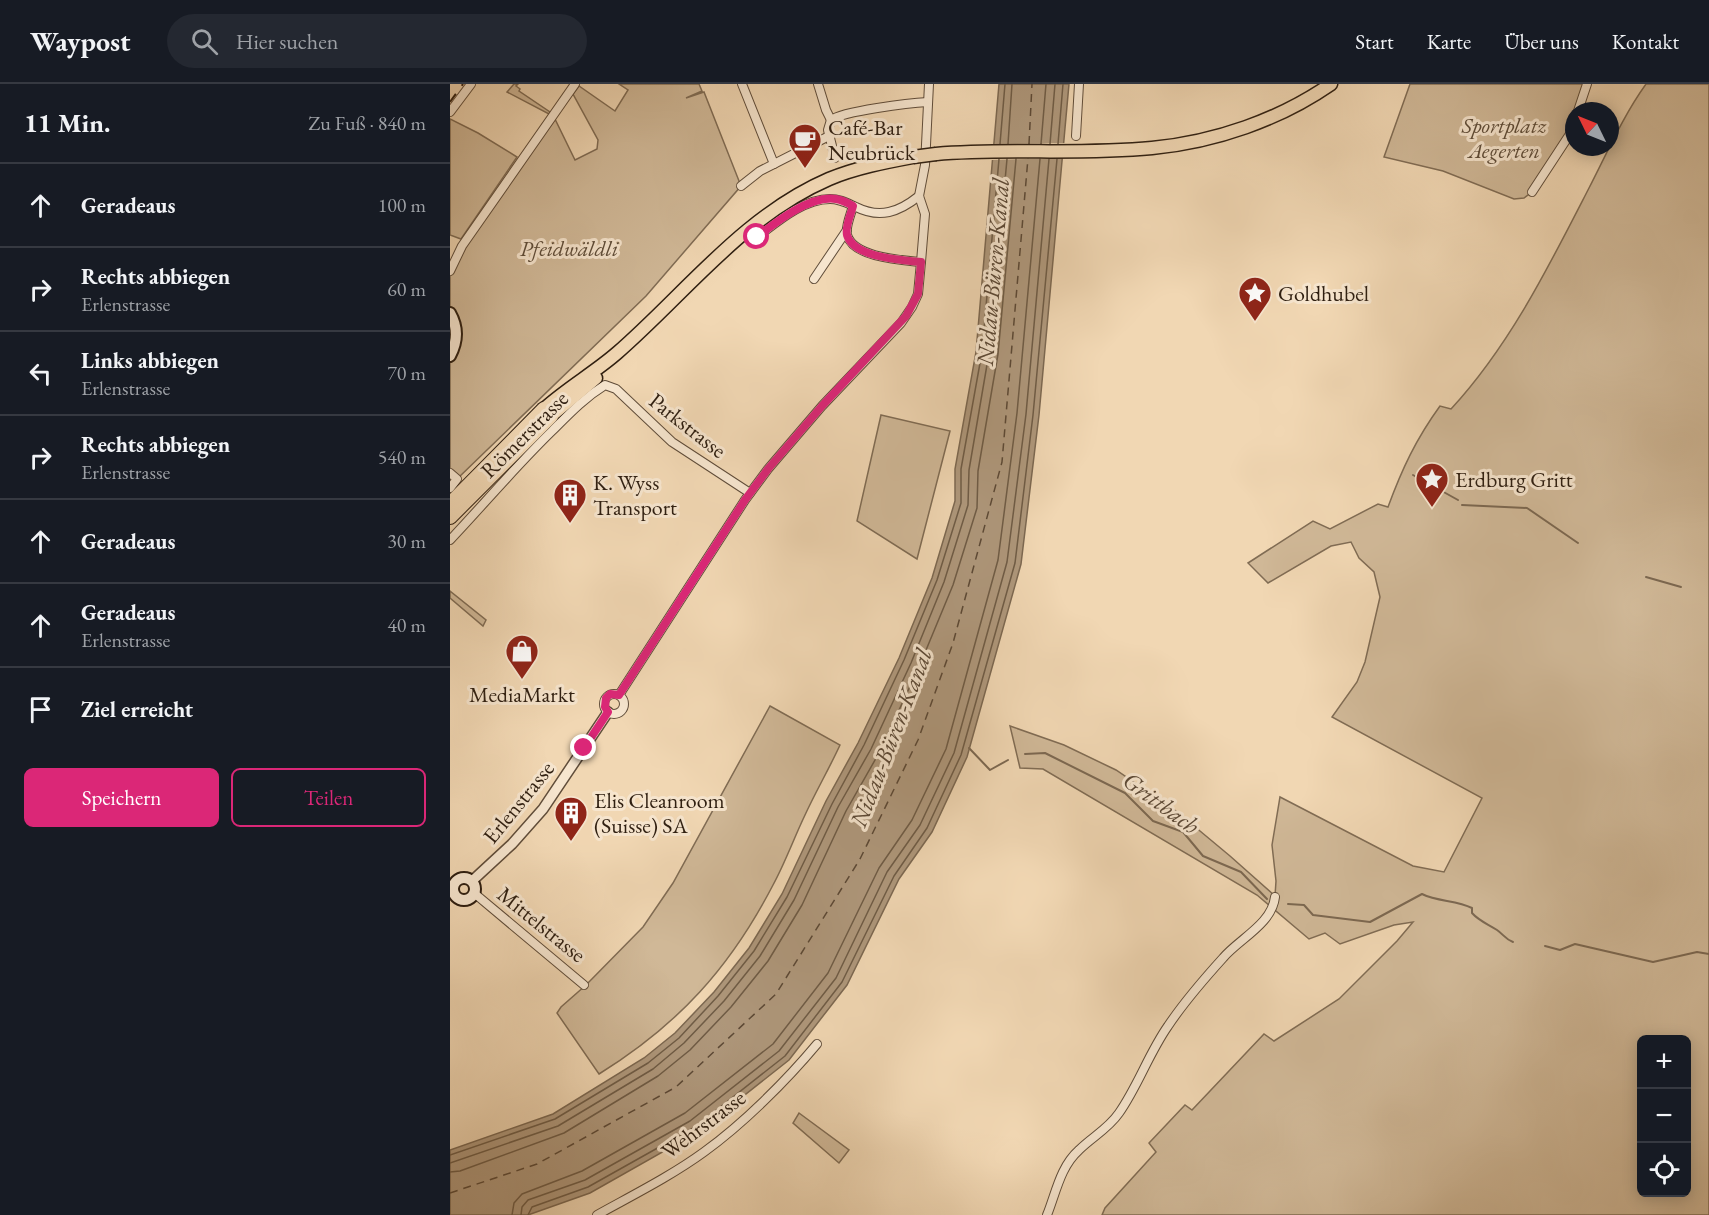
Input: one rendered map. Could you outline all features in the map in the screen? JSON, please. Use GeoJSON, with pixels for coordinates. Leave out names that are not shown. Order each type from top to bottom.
{"type":"FeatureCollection","features":[{"type":"Feature","properties":{"kind":"highway"},"geometry":{"type":"LineString","coordinates":[[450,504],[548,412],[618,352],[712,262],[762,219],[812,188],[859,170],[936,154],[1150,149],[1179,145],[1220,135],[1278,114],[1332,84]]}},
{"type":"Feature","properties":{"kind":"highway"},"geometry":{"type":"LineString","coordinates":[[450,518],[548,412]]}},
{"type":"Feature","properties":{"kind":"highway"},"geometry":{"type":"LineString","coordinates":[[450,524],[471,496]]}},
{"type":"Feature","properties":{"kind":"main road"},"geometry":{"type":"LineString","coordinates":[[450,313],[454,321],[456,337],[455,347],[450,356]]}},
{"type":"Feature","properties":{"kind":"main road"},"geometry":{"type":"LineString","coordinates":[[453,876],[472,881],[475,888],[474,893],[466,900],[453,898],[453,876]]}},
{"type":"Feature","properties":{"kind":"street"},"geometry":{"type":"LineString","coordinates":[[450,112],[471,84]]}},
{"type":"Feature","properties":{"kind":"street"},"geometry":{"type":"LineString","coordinates":[[450,271],[462,246],[575,84]]}},
{"type":"Feature","properties":{"kind":"street"},"geometry":{"type":"LineString","coordinates":[[742,84],[774,164]]}},
{"type":"Feature","properties":{"kind":"street"},"geometry":{"type":"LineString","coordinates":[[818,84],[831,120]]}},
{"type":"Feature","properties":{"kind":"street"},"geometry":{"type":"LineString","coordinates":[[619,695],[750,492],[794,436],[906,316],[918,294],[925,214],[919,196],[925,165],[929,84]]}},
{"type":"Feature","properties":{"kind":"street"},"geometry":{"type":"LineString","coordinates":[[1076,136],[1079,84]]}},
{"type":"Feature","properties":{"kind":"street"},"geometry":{"type":"LineString","coordinates":[[1581,102],[1587,84]]}},
{"type":"Feature","properties":{"kind":"street"},"geometry":{"type":"LineString","coordinates":[[836,158],[829,136],[828,126],[831,120],[850,114],[928,102]]}},
{"type":"Feature","properties":{"kind":"street"},"geometry":{"type":"LineString","coordinates":[[741,186],[752,176],[829,136]]}},
{"type":"Feature","properties":{"kind":"street"},"geometry":{"type":"LineString","coordinates":[[1532,192],[1565,142]]}},
{"type":"Feature","properties":{"kind":"street"},"geometry":{"type":"LineString","coordinates":[[757,237],[784,217],[821,200],[836,199],[871,213],[891,213],[919,196]]}},
{"type":"Feature","properties":{"kind":"street"},"geometry":{"type":"LineString","coordinates":[[814,279],[847,230],[853,206]]}},
{"type":"Feature","properties":{"kind":"street"},"geometry":{"type":"LineString","coordinates":[[847,230],[850,240],[868,253],[887,259],[921,262]]}},
{"type":"Feature","properties":{"kind":"street","name":"Parkstrasse"},"geometry":{"type":"LineString","coordinates":[[605,386],[616,389],[672,442],[750,492]]}},
{"type":"Feature","properties":{"kind":"street","name":"Römerstrasse"},"geometry":{"type":"LineString","coordinates":[[450,540],[547,435],[589,395],[605,386]]}},
{"type":"Feature","properties":{"kind":"street"},"geometry":{"type":"LineString","coordinates":[[450,472],[458,479],[450,488]]}},
{"type":"Feature","properties":{"kind":"street"},"geometry":{"type":"LineString","coordinates":[[610,694],[619,695],[624,703],[622,709],[618,713],[608,712],[605,707],[606,698],[610,694]]}},
{"type":"Feature","properties":{"kind":"street","name":"Erlenstrasse"},"geometry":{"type":"LineString","coordinates":[[472,881],[512,844],[546,804],[608,712]]}},
{"type":"Feature","properties":{"kind":"street","name":"Mittelstrasse"},"geometry":{"type":"LineString","coordinates":[[474,893],[585,985]]}},
{"type":"Feature","properties":{"kind":"street"},"geometry":{"type":"LineString","coordinates":[[1047,1215],[1062,1173],[1069,1161],[1078,1150],[1110,1125],[1124,1105],[1168,1026],[1223,957],[1259,925],[1274,904]]}},
{"type":"Feature","properties":{"kind":"street","name":"Wehrstrasse"},"geometry":{"type":"LineString","coordinates":[[597,1215],[704,1152],[765,1100],[817,1044]]}},
{"type":"Feature","properties":{"kind":"green space"},"geometry":{"type":"Polygon","coordinates":[[[514,84],[518,84],[516,86],[520,89],[519,91],[550,112],[549,114],[507,92],[514,84]]]}},
{"type":"Feature","properties":{"kind":"green space","name":"Pfeidwäldli"},"geometry":{"type":"Polygon","coordinates":[[[619,84],[699,84],[702,91],[686,98],[704,92],[741,186],[646,296],[457,479],[450,473],[450,356],[455,347],[450,313],[450,271],[553,115],[575,160],[597,149],[598,140],[573,94],[579,86],[615,111],[628,90],[619,84]]]}},
{"type":"Feature","properties":{"kind":"green space","name":"Sportplatz Aegerten"},"geometry":{"type":"Polygon","coordinates":[[[1410,84],[1587,84],[1581,102],[1565,102],[1565,137],[1532,192],[1524,198],[1514,199],[1443,171],[1384,157],[1410,84]]]}},
{"type":"Feature","properties":{"kind":"green space"},"geometry":{"type":"Polygon","coordinates":[[[1646,84],[1709,84],[1709,1215],[1102,1215],[1105,1208],[1156,1152],[1149,1143],[1185,1105],[1192,1110],[1264,1034],[1274,1041],[1339,999],[1413,922],[1394,925],[1340,944],[1325,933],[1309,939],[1257,895],[1043,769],[1020,768],[1010,726],[1064,745],[1116,770],[1176,811],[1275,896],[1276,881],[1272,845],[1280,797],[1413,866],[1444,872],[1482,798],[1332,717],[1357,682],[1365,662],[1380,597],[1374,572],[1359,558],[1351,542],[1331,546],[1268,583],[1248,563],[1313,521],[1330,529],[1378,504],[1388,507],[1410,455],[1431,418],[1440,406],[1451,409],[1492,358],[1527,304],[1605,156],[1619,156],[1619,130],[1646,84]]]}},
{"type":"Feature","properties":{"kind":"green space"},"geometry":{"type":"Polygon","coordinates":[[[450,119],[517,157],[461,239],[450,235],[450,119]]]}},
{"type":"Feature","properties":{"kind":"green space"},"geometry":{"type":"Polygon","coordinates":[[[881,415],[950,431],[917,559],[857,521],[881,415]]]}},
{"type":"Feature","properties":{"kind":"green space"},"geometry":{"type":"Polygon","coordinates":[[[450,591],[486,620],[483,626],[450,598],[450,591]]]}},
{"type":"Feature","properties":{"kind":"green space"},"geometry":{"type":"Polygon","coordinates":[[[770,706],[840,745],[777,877],[739,943],[700,992],[677,1015],[599,1074],[557,1013],[643,927],[673,883],[770,706]]]}},
{"type":"Feature","properties":{"kind":"green space"},"geometry":{"type":"Polygon","coordinates":[[[799,1113],[849,1150],[839,1163],[793,1123],[799,1113]]]}},
{"type":"Feature","properties":{"kind":"water","name":"Nidau-Büren-Kanal"},"geometry":{"type":"Polygon","coordinates":[[[999,84],[1069,84],[1039,415],[1021,564],[967,757],[932,832],[899,879],[847,985],[789,1060],[698,1132],[590,1193],[528,1215],[450,1215],[450,1150],[553,1114],[644,1058],[675,1033],[714,992],[749,948],[782,894],[826,801],[858,743],[899,658],[932,578],[955,501],[955,469],[976,352],[999,84]]]}},
{"type":"Feature","properties":{"kind":"pier"},"geometry":{"type":"Polygon","coordinates":[[[1067,143],[1066,158],[990,160],[991,144],[1067,143]]]}},
{"type":"Feature","properties":{"kind":"waterway"},"geometry":{"type":"LineString","coordinates":[[1413,475],[1458,500]]}},
{"type":"Feature","properties":{"kind":"waterway"},"geometry":{"type":"LineString","coordinates":[[1462,505],[1527,508],[1578,543]]}},
{"type":"Feature","properties":{"kind":"waterway"},"geometry":{"type":"LineString","coordinates":[[1646,577],[1681,587]]}},
{"type":"Feature","properties":{"kind":"waterway"},"geometry":{"type":"LineString","coordinates":[[969,748],[990,770],[1008,760]]}},
{"type":"Feature","properties":{"kind":"waterway","name":"Grittbach"},"geometry":{"type":"LineString","coordinates":[[1025,754],[1045,753],[1125,793],[1153,821],[1183,832],[1203,856],[1241,872],[1267,899]]}},
{"type":"Feature","properties":{"kind":"waterway","name":"Grittbach"},"geometry":{"type":"LineString","coordinates":[[1288,904],[1304,905],[1313,915],[1370,922],[1422,894],[1472,908],[1472,913],[1478,918],[1513,942]]}},
{"type":"Feature","properties":{"kind":"waterway","name":"Grittbach"},"geometry":{"type":"LineString","coordinates":[[1545,946],[1560,950],[1575,944],[1653,962],[1697,952],[1709,954]]}},
{"type":"Feature","properties":{"kind":"ferry route"},"geometry":{"type":"LineString","coordinates":[[1029,144],[1032,84]]}},
{"type":"Feature","properties":{"kind":"ferry route"},"geometry":{"type":"LineString","coordinates":[[450,1193],[537,1164],[676,1087],[776,994],[860,859],[918,740],[953,643],[1002,462],[1028,158]]}},
{"type":"Feature","properties":{"kind":"railway"},"geometry":{"type":"LineString","coordinates":[[450,102],[463,84]]}},
{"type":"Feature","properties":{"kind":"place","name":"Café-Bar Neubrück"},"geometry":{"type":"Point","coordinates":[805,169]}},
{"type":"Feature","properties":{"kind":"place","name":"Goldhubel"},"geometry":{"type":"Point","coordinates":[1255,322]}},
{"type":"Feature","properties":{"kind":"place","name":"Erdburg Gritt"},"geometry":{"type":"Point","coordinates":[1432,508]}},
{"type":"Feature","properties":{"kind":"place","name":"K. Wyss Transport"},"geometry":{"type":"Point","coordinates":[570,524]}},
{"type":"Feature","properties":{"kind":"place","name":"MediaMarkt"},"geometry":{"type":"Point","coordinates":[522,680]}},
{"type":"Feature","properties":{"kind":"place","name":"Elis Cleanroom (Suisse) SA"},"geometry":{"type":"Point","coordinates":[571,842]}},
{"type":"Feature","properties":{"kind":"route"},"geometry":{"type":"LineString","coordinates":[[584,748],[608,712],[605,707],[606,698],[610,694],[619,695],[758,481],[822,406],[901,323],[916,299],[921,262],[887,259],[857,247],[850,240],[847,230],[853,206],[842,201],[828,199],[808,205],[776,222],[757,237]]}}]}
